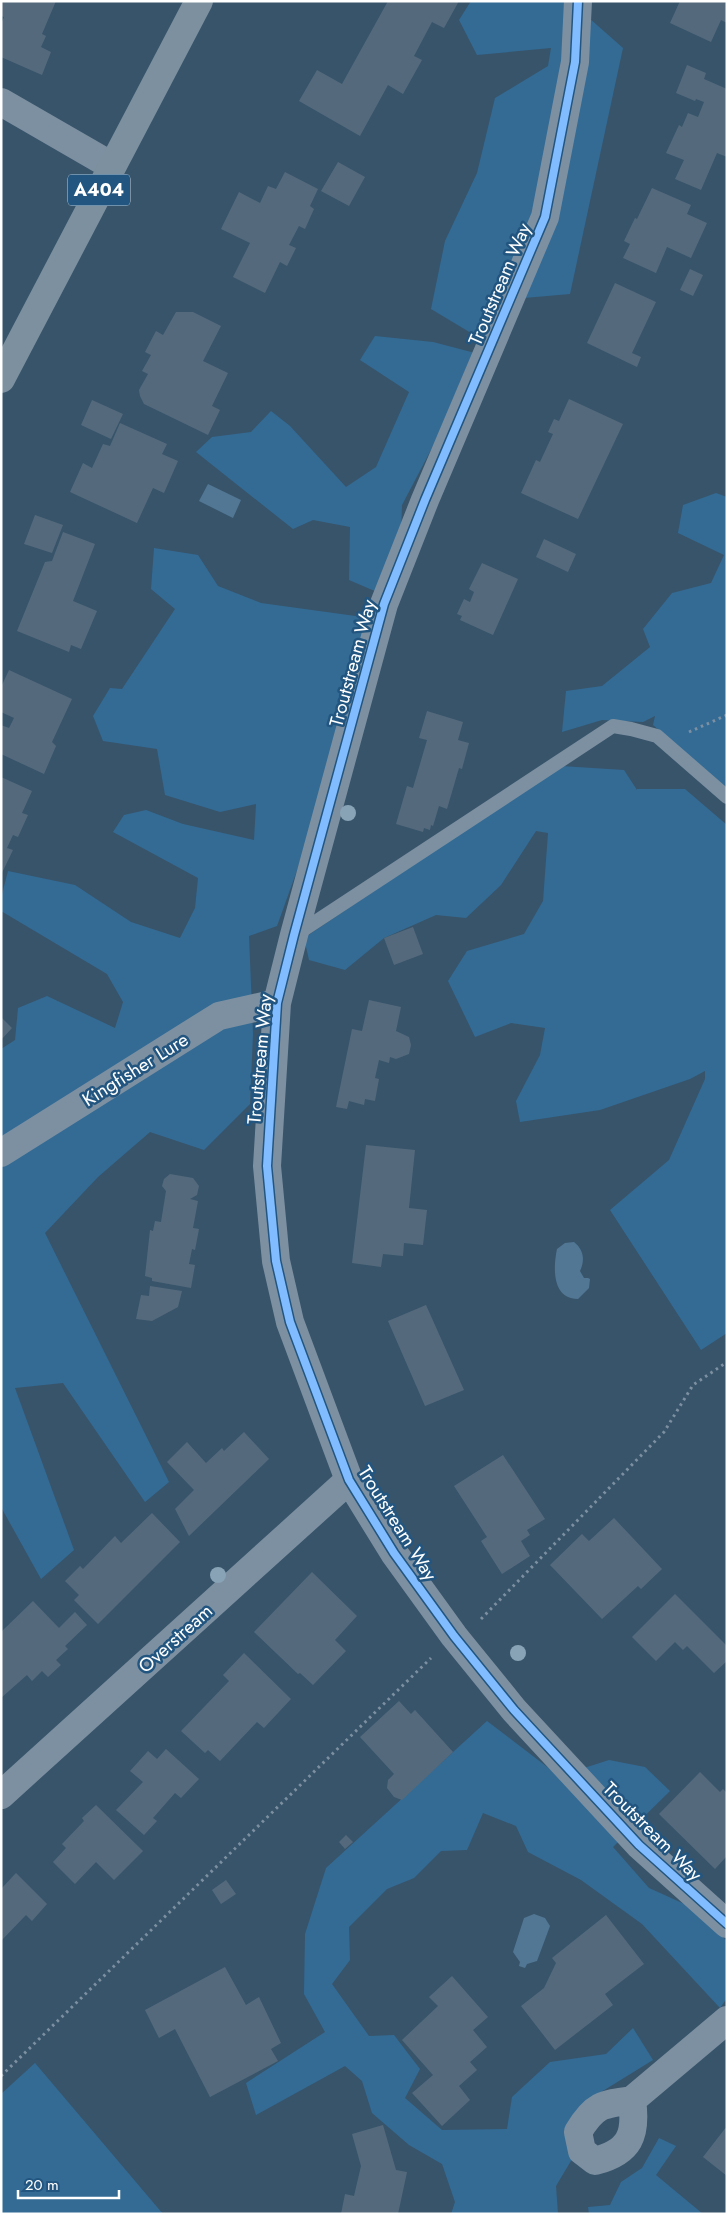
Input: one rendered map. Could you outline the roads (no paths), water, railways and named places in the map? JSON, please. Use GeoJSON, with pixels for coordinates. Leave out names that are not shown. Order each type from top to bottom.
{"type":"FeatureCollection","features":[{"type":"Feature","properties":{"kind":"main road","name":"A404"},"geometry":{"type":"LineString","coordinates":[[1,379],[199,1]]}},
{"type":"Feature","properties":{"kind":"street","name":"Troutstream Way"},"geometry":{"type":"LineString","coordinates":[[578,1],[575,62],[545,217],[424,500],[384,604],[294,935],[277,1003],[267,1166],[276,1261],[290,1322],[349,1480],[394,1553],[454,1636],[514,1710],[639,1844],[727,1924]]}},
{"type":"Feature","properties":{"kind":"street"},"geometry":{"type":"LineString","coordinates":[[1,102],[112,166]]}},
{"type":"Feature","properties":{"kind":"street","name":"Kingfisher Lure"},"geometry":{"type":"LineString","coordinates":[[1,1153],[220,1016],[277,1003]]}},
{"type":"Feature","properties":{"kind":"street","name":"Overstream"},"geometry":{"type":"LineString","coordinates":[[1,1795],[349,1480]]}},
{"type":"Feature","properties":{"kind":"street"},"geometry":{"type":"LineString","coordinates":[[632,2100],[727,2020]]}},
{"type":"Feature","properties":{"kind":"lane"},"geometry":{"type":"LineString","coordinates":[[294,935],[613,726],[657,736],[727,797]]}}]}
